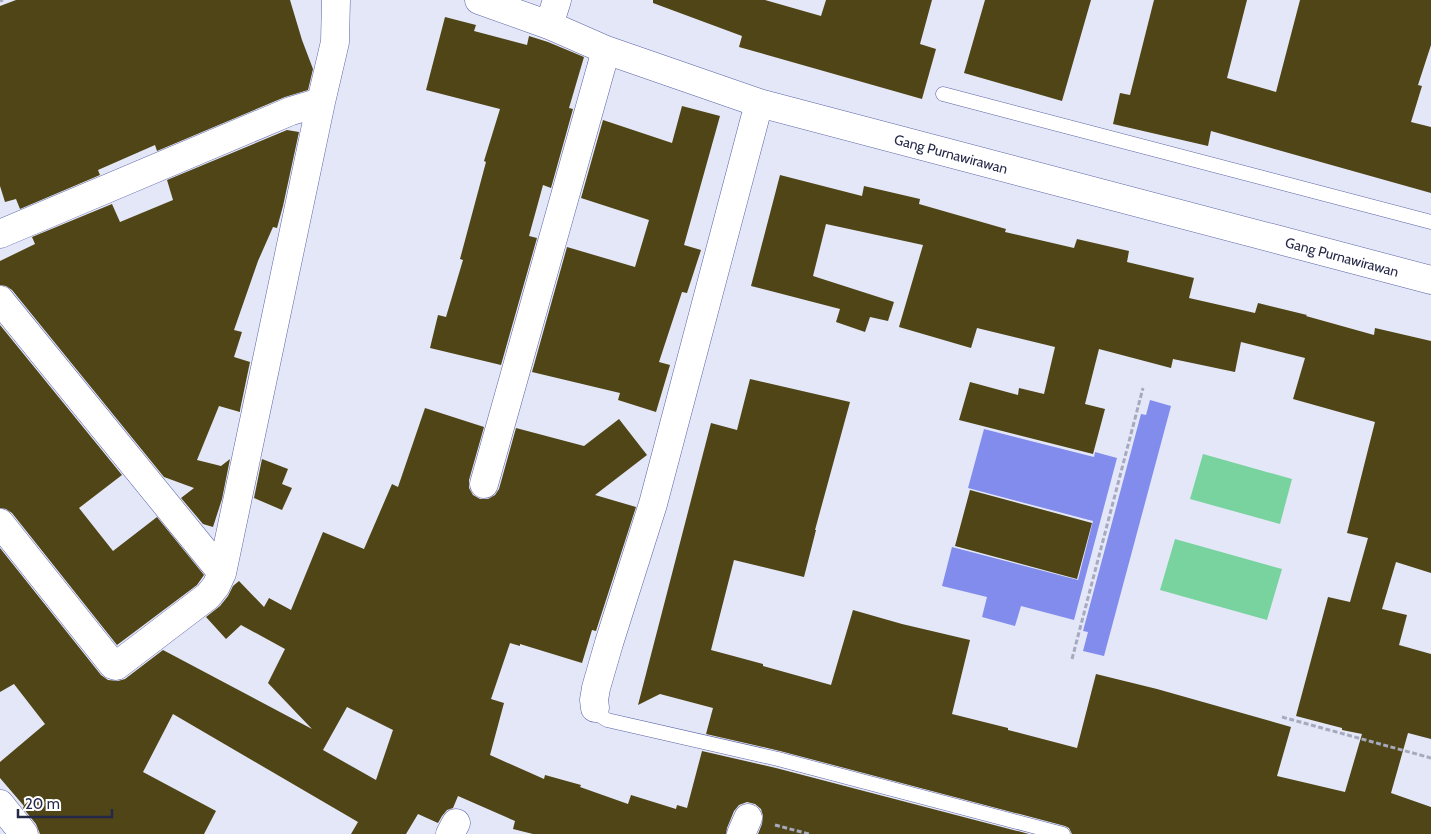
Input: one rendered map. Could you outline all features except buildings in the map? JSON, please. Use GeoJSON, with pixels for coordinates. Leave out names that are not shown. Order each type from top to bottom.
{"type":"FeatureCollection","features":[{"type":"Feature","properties":{"kind":"street"},"geometry":{"type":"LineString","coordinates":[[0,523],[113,665],[116,666],[208,596],[216,586],[222,573],[335,42],[336,0]]}},
{"type":"Feature","properties":{"kind":"street","name":"Gang Purnawirawan"},"geometry":{"type":"LineString","coordinates":[[479,0],[553,13],[606,50],[759,103],[1431,280]]}},
{"type":"Feature","properties":{"kind":"street"},"geometry":{"type":"LineString","coordinates":[[484,484],[606,50]]}},
{"type":"Feature","properties":{"kind":"street"},"geometry":{"type":"LineString","coordinates":[[0,234],[291,111],[321,102]]}},
{"type":"Feature","properties":{"kind":"street"},"geometry":{"type":"LineString","coordinates":[[595,708],[596,688],[653,504],[759,103]]}},
{"type":"Feature","properties":{"kind":"street"},"geometry":{"type":"LineString","coordinates":[[0,300],[222,573]]}},
{"type":"Feature","properties":{"kind":"street"},"geometry":{"type":"LineString","coordinates":[[2,811],[24,834]]}},
{"type":"Feature","properties":{"kind":"lane"},"geometry":{"type":"LineString","coordinates":[[943,94],[1431,222]]}},
{"type":"Feature","properties":{"kind":"lane"},"geometry":{"type":"LineString","coordinates":[[595,708],[599,715],[606,720],[778,759],[1063,834]]}},
{"type":"Feature","properties":{"kind":"path"},"geometry":{"type":"LineString","coordinates":[[1072,659],[1143,388]]}},
{"type":"Feature","properties":{"kind":"path"},"geometry":{"type":"LineString","coordinates":[[1282,717],[1431,758]]}},
{"type":"Feature","properties":{"kind":"green space"},"geometry":{"type":"Polygon","coordinates":[[[1203,454],[1292,479],[1280,524],[1190,499],[1203,454]]]}},
{"type":"Feature","properties":{"kind":"green space"},"geometry":{"type":"Polygon","coordinates":[[[1175,539],[1282,569],[1267,620],[1160,590],[1175,539]]]}},
{"type":"Feature","properties":{"kind":"water"},"geometry":{"type":"Polygon","coordinates":[[[1150,400],[1171,406],[1104,656],[1083,651],[1088,632],[1083,631],[1141,414],[1146,415],[1150,400]]]}},
{"type":"Feature","properties":{"kind":"water"},"geometry":{"type":"Polygon","coordinates":[[[984,429],[1094,457],[1095,452],[1117,458],[1074,620],[1021,606],[1015,626],[982,617],[987,597],[942,586],[952,547],[1078,580],[1093,521],[968,488],[984,429]]]}}]}
